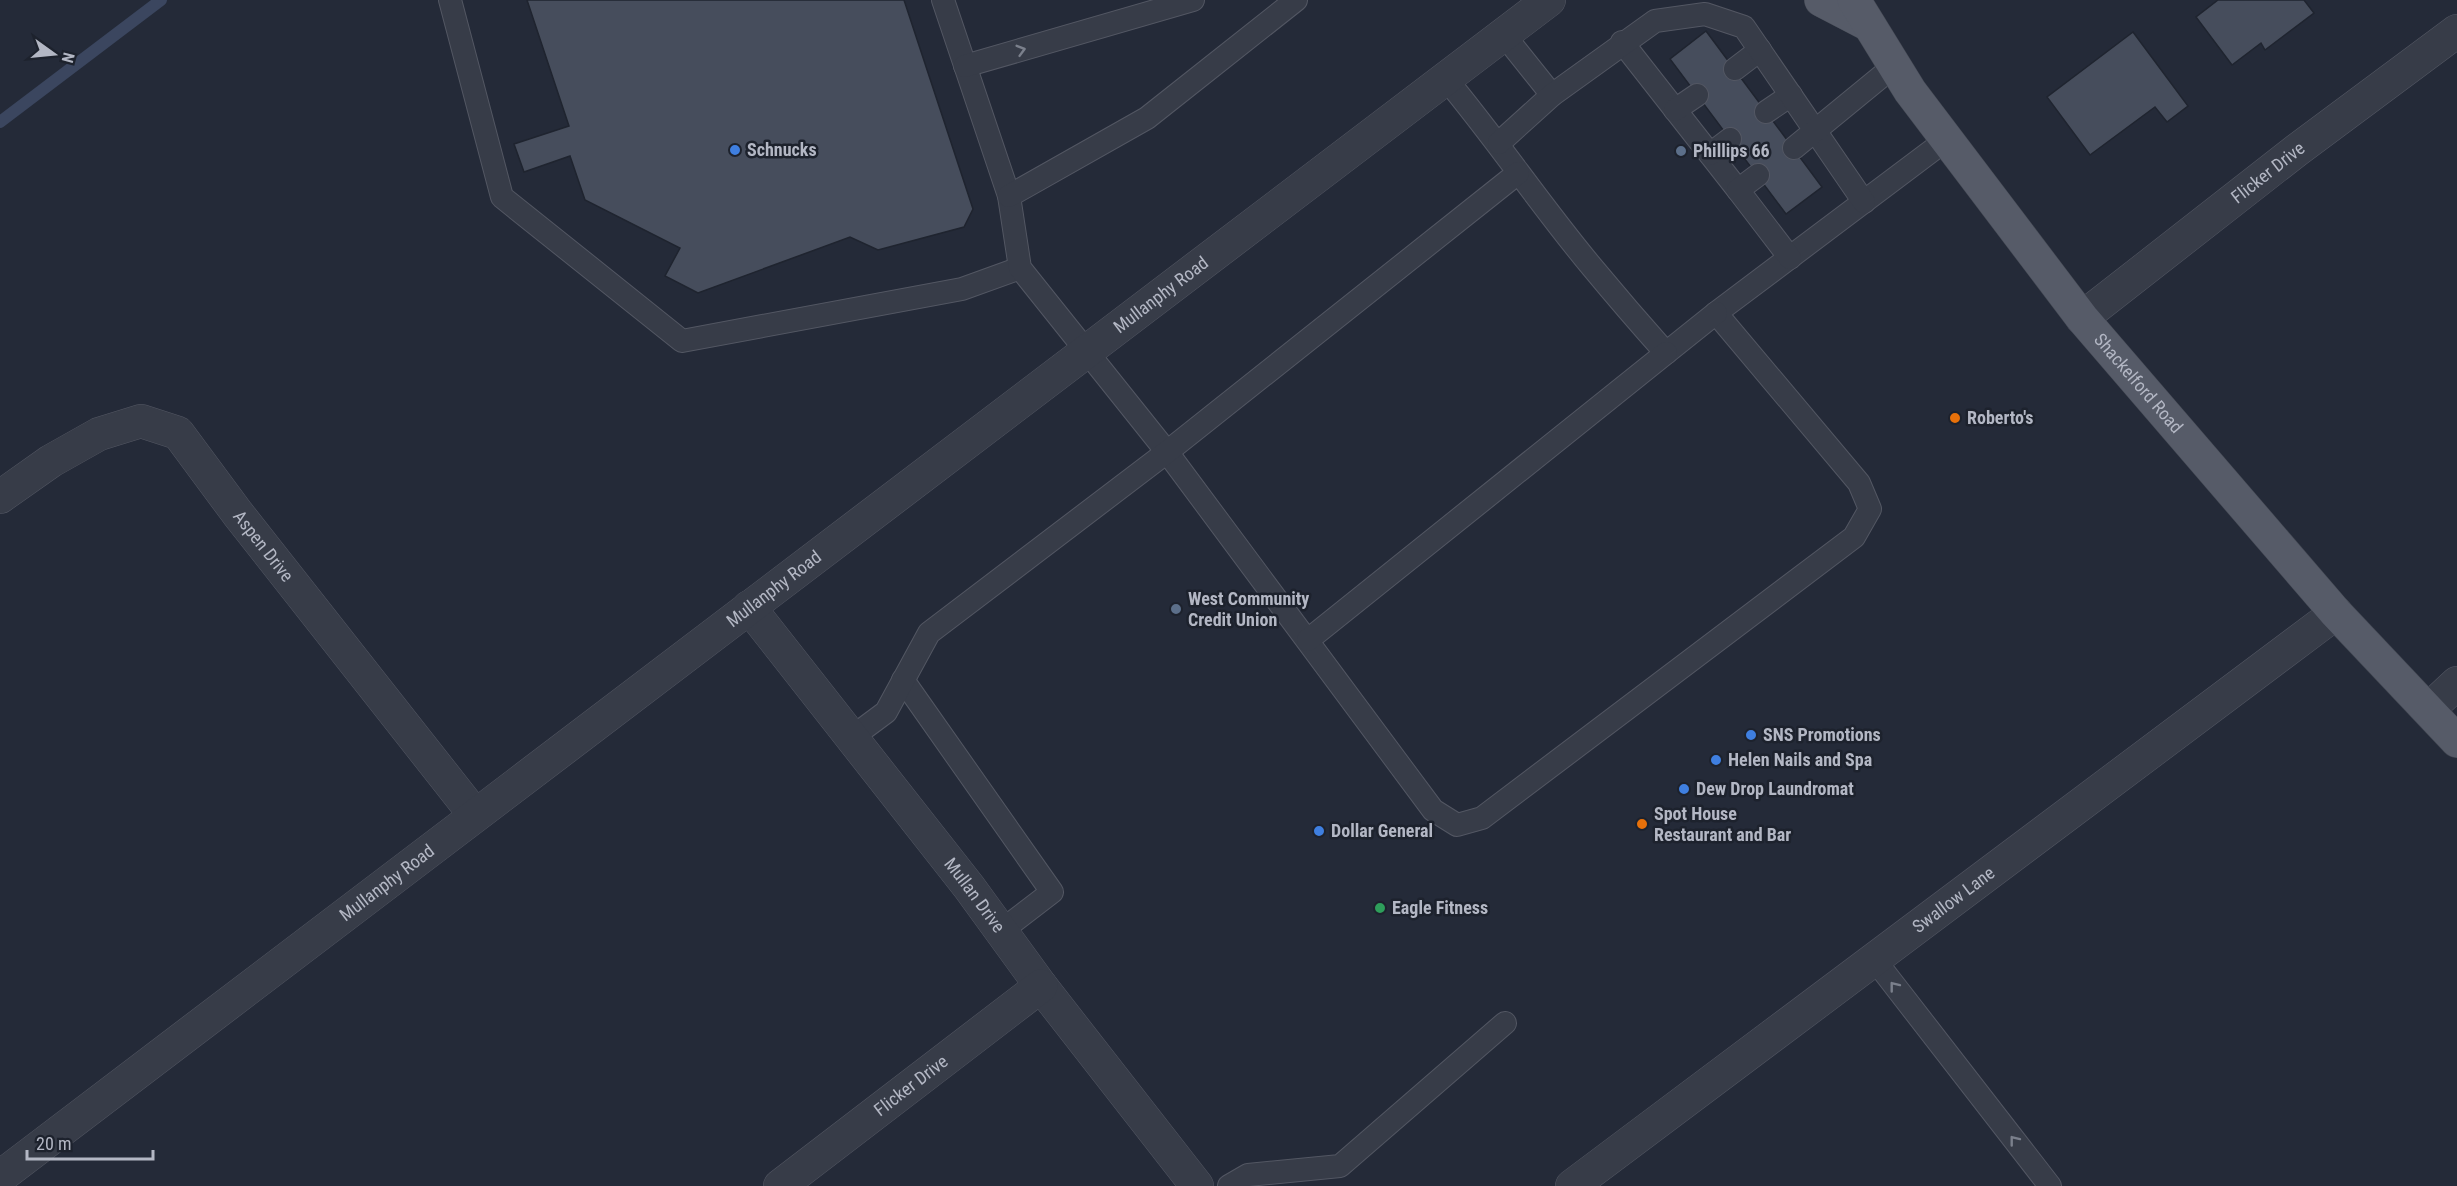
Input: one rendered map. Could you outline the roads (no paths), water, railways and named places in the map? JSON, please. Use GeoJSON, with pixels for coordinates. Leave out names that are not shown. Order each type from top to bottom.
{"type":"FeatureCollection","features":[{"type":"Feature","properties":{"kind":"main road"},"geometry":{"type":"LineString","coordinates":[[1821,0],[1865,8]]}},
{"type":"Feature","properties":{"kind":"main road","name":"Shackelford Road"},"geometry":{"type":"LineString","coordinates":[[1865,8],[1894,66],[1946,140],[2082,318],[2336,613],[2457,741]]}},
{"type":"Feature","properties":{"kind":"street","name":"Mullanphy Road"},"geometry":{"type":"LineString","coordinates":[[0,1177],[1549,0]]}},
{"type":"Feature","properties":{"kind":"street","name":"Flicker Drive"},"geometry":{"type":"LineString","coordinates":[[2082,318],[2297,150],[2457,31]]}},
{"type":"Feature","properties":{"kind":"street","name":"Aspen Drive"},"geometry":{"type":"LineString","coordinates":[[0,497],[51,461],[99,434],[141,421],[178,433],[237,514],[475,815]]}},
{"type":"Feature","properties":{"kind":"street","name":"Mullan Drive"},"geometry":{"type":"LineString","coordinates":[[749,607],[969,887],[1041,986],[1197,1186]]}},
{"type":"Feature","properties":{"kind":"street","name":"Swallow Lane"},"geometry":{"type":"LineString","coordinates":[[1572,1186],[2336,613]]}},
{"type":"Feature","properties":{"kind":"street"},"geometry":{"type":"LineString","coordinates":[[2428,709],[2457,683]]}},
{"type":"Feature","properties":{"kind":"street","name":"Flicker Drive"},"geometry":{"type":"LineString","coordinates":[[780,1186],[1041,986]]}},
{"type":"Feature","properties":{"kind":"lane"},"geometry":{"type":"LineString","coordinates":[[450,0],[502,197],[682,341],[962,289],[1020,268]]}},
{"type":"Feature","properties":{"kind":"lane"},"geometry":{"type":"LineString","coordinates":[[943,0],[1009,196],[1020,268],[1088,350],[1167,452],[1433,810],[1457,825],[1482,818],[1854,537],[1870,509],[1859,483],[1716,313]]}},
{"type":"Feature","properties":{"kind":"lane"},"geometry":{"type":"LineString","coordinates":[[965,66],[1193,0]]}},
{"type":"Feature","properties":{"kind":"lane"},"geometry":{"type":"LineString","coordinates":[[1009,196],[1147,118],[1296,0]]}},
{"type":"Feature","properties":{"kind":"lane"},"geometry":{"type":"LineString","coordinates":[[1499,143],[1552,95],[1622,42],[1655,21],[1705,14],[1744,27],[1864,202]]}},
{"type":"Feature","properties":{"kind":"lane"},"geometry":{"type":"LineString","coordinates":[[1504,35],[1552,95]]}},
{"type":"Feature","properties":{"kind":"lane"},"geometry":{"type":"LineString","coordinates":[[1622,42],[1790,258]]}},
{"type":"Feature","properties":{"kind":"lane"},"geometry":{"type":"LineString","coordinates":[[1735,69],[1760,50]]}},
{"type":"Feature","properties":{"kind":"lane"},"geometry":{"type":"LineString","coordinates":[[1794,148],[1894,66]]}},
{"type":"Feature","properties":{"kind":"lane"},"geometry":{"type":"LineString","coordinates":[[1446,79],[1499,143],[1518,173],[1591,267],[1666,353]]}},
{"type":"Feature","properties":{"kind":"lane"},"geometry":{"type":"LineString","coordinates":[[1675,110],[1697,95]]}},
{"type":"Feature","properties":{"kind":"lane"},"geometry":{"type":"LineString","coordinates":[[1766,112],[1791,95]]}},
{"type":"Feature","properties":{"kind":"lane"},"geometry":{"type":"LineString","coordinates":[[1710,154],[1730,139]]}},
{"type":"Feature","properties":{"kind":"lane"},"geometry":{"type":"LineString","coordinates":[[1308,640],[1716,313],[1946,140]]}},
{"type":"Feature","properties":{"kind":"lane"},"geometry":{"type":"LineString","coordinates":[[850,738],[886,712],[929,633],[1167,452],[1518,173]]}},
{"type":"Feature","properties":{"kind":"lane"},"geometry":{"type":"LineString","coordinates":[[1738,190],[1758,175]]}},
{"type":"Feature","properties":{"kind":"lane"},"geometry":{"type":"LineString","coordinates":[[903,680],[1052,892],[1001,931]]}},
{"type":"Feature","properties":{"kind":"lane"},"geometry":{"type":"LineString","coordinates":[[1874,959],[2050,1186]]}},
{"type":"Feature","properties":{"kind":"lane"},"geometry":{"type":"LineString","coordinates":[[1229,1186],[1248,1175],[1340,1166],[1505,1023]]}},
{"type":"Feature","properties":{"kind":"waterway"},"geometry":{"type":"LineString","coordinates":[[0,122],[161,0]]}},
{"type":"Feature","properties":{"kind":"place","name":"Schnucks"},"geometry":{"type":"Point","coordinates":[735,150]}},
{"type":"Feature","properties":{"kind":"place","name":"Phillips 66"},"geometry":{"type":"Point","coordinates":[1681,151]}},
{"type":"Feature","properties":{"kind":"place","name":"Roberto's"},"geometry":{"type":"Point","coordinates":[1955,418]}},
{"type":"Feature","properties":{"kind":"place","name":"West Community Credit Union"},"geometry":{"type":"Point","coordinates":[1176,609]}},
{"type":"Feature","properties":{"kind":"place","name":"SNS Promotions"},"geometry":{"type":"Point","coordinates":[1751,735]}},
{"type":"Feature","properties":{"kind":"place","name":"Helen Nails and Spa"},"geometry":{"type":"Point","coordinates":[1716,760]}},
{"type":"Feature","properties":{"kind":"place","name":"Dew Drop Laundromat"},"geometry":{"type":"Point","coordinates":[1684,789]}},
{"type":"Feature","properties":{"kind":"place","name":"Spot House Restaurant and Bar"},"geometry":{"type":"Point","coordinates":[1642,824]}},
{"type":"Feature","properties":{"kind":"place","name":"Dollar General"},"geometry":{"type":"Point","coordinates":[1319,831]}},
{"type":"Feature","properties":{"kind":"place","name":"Eagle Fitness"},"geometry":{"type":"Point","coordinates":[1380,908]}}]}
